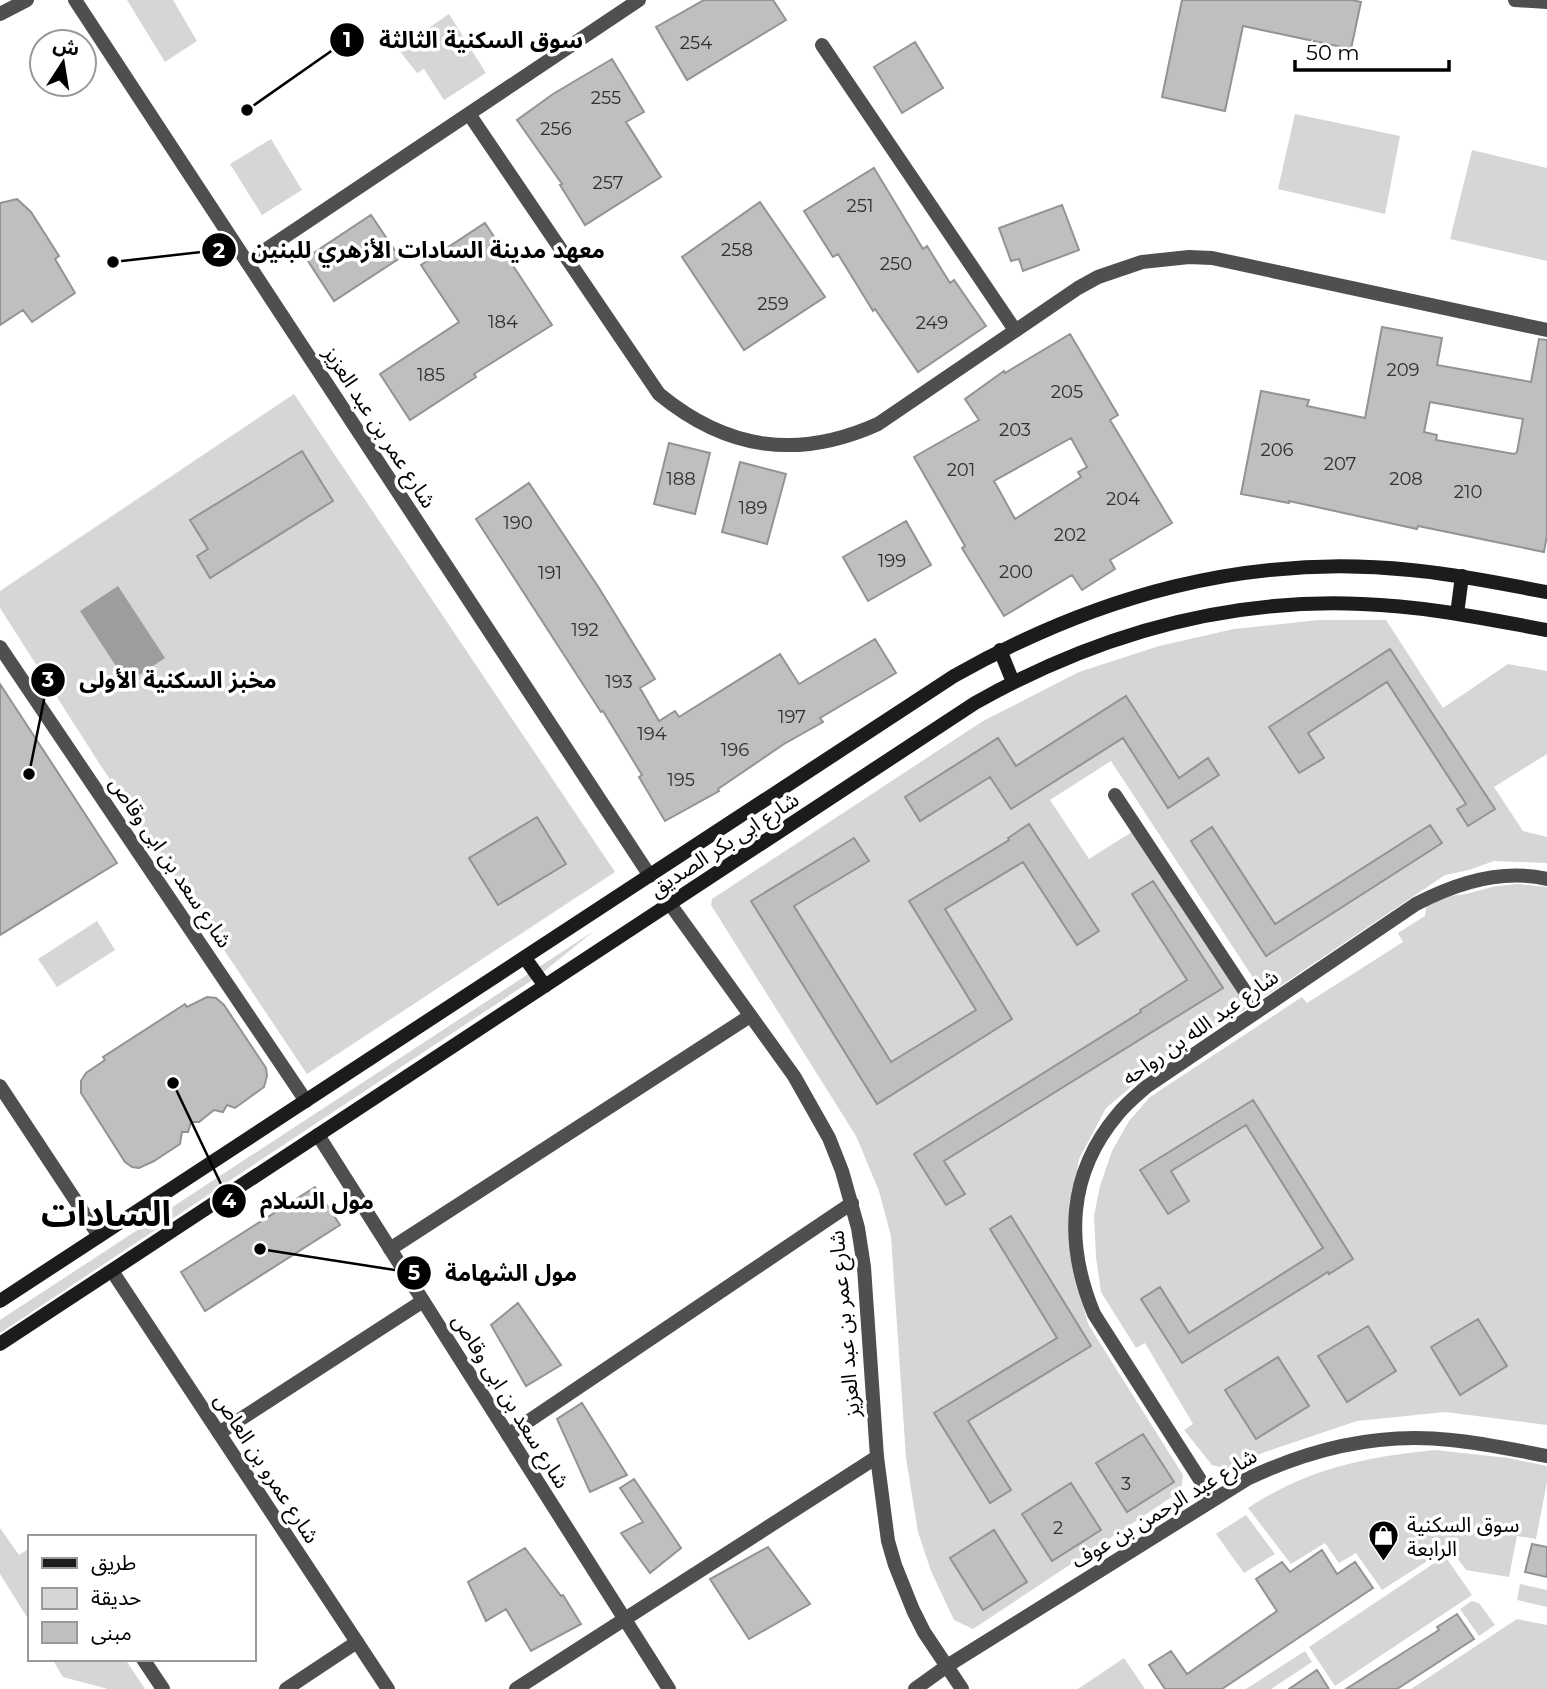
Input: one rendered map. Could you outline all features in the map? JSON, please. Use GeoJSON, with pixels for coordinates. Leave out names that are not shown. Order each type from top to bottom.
{"type":"FeatureCollection","features":[{"type":"Feature","properties":{"kind":"main road","name":"شارع ابى بكر الصديق"},"geometry":{"type":"LineString","coordinates":[[0,1301],[954,676],[1048,627],[1147,592],[1225,576],[1304,567],[1409,569],[1547,592]]}},
{"type":"Feature","properties":{"kind":"main road"},"geometry":{"type":"LineString","coordinates":[[1457,614],[1462,576]]}},
{"type":"Feature","properties":{"kind":"main road","name":"شارع ابى بكر الصديق"},"geometry":{"type":"LineString","coordinates":[[0,1344],[975,703],[1013,682],[1089,648],[1166,624],[1205,615],[1272,607],[1362,603],[1427,609],[1547,630]]}},
{"type":"Feature","properties":{"kind":"main road"},"geometry":{"type":"LineString","coordinates":[[1000,650],[1013,682]]}},
{"type":"Feature","properties":{"kind":"main road"},"geometry":{"type":"LineString","coordinates":[[525,958],[545,986]]}},
{"type":"Feature","properties":{"kind":"street"},"geometry":{"type":"LineString","coordinates":[[0,14],[27,0]]}},
{"type":"Feature","properties":{"kind":"street","name":"شارع عمر بن عبد العزيز"},"geometry":{"type":"LineString","coordinates":[[75,0],[650,876]]}},
{"type":"Feature","properties":{"kind":"street"},"geometry":{"type":"LineString","coordinates":[[247,262],[639,0]]}},
{"type":"Feature","properties":{"kind":"street"},"geometry":{"type":"LineString","coordinates":[[1515,0],[1547,2]]}},
{"type":"Feature","properties":{"kind":"street"},"geometry":{"type":"LineString","coordinates":[[822,45],[1016,330]]}},
{"type":"Feature","properties":{"kind":"street"},"geometry":{"type":"LineString","coordinates":[[469,114],[659,394],[679,411],[726,435],[777,445],[829,442],[854,435],[878,424],[1078,288],[1098,277],[1142,262],[1189,257],[1212,258],[1547,330]]}},
{"type":"Feature","properties":{"kind":"street","name":"شارع سعد بن ابى وقاص"},"geometry":{"type":"LineString","coordinates":[[0,647],[306,1101]]}},
{"type":"Feature","properties":{"kind":"street"},"geometry":{"type":"LineString","coordinates":[[1115,795],[1258,1011]]}},
{"type":"Feature","properties":{"kind":"street","name":"شارع عبد الله بن رواحه"},"geometry":{"type":"LineString","coordinates":[[1213,1500],[1094,1314],[1077,1265],[1074,1219],[1082,1178],[1097,1144],[1118,1113],[1146,1087],[1434,895],[1472,881],[1493,877],[1516,875],[1547,879]]}},
{"type":"Feature","properties":{"kind":"street","name":"شارع عمر بن عبد العزيز"},"geometry":{"type":"LineString","coordinates":[[670,904],[813,1107],[833,1149],[852,1203],[864,1267],[883,1517],[895,1565],[913,1610],[962,1689]]}},
{"type":"Feature","properties":{"kind":"street"},"geometry":{"type":"LineString","coordinates":[[390,1249],[750,1016]]}},
{"type":"Feature","properties":{"kind":"street"},"geometry":{"type":"LineString","coordinates":[[0,1086],[99,1236]]}},
{"type":"Feature","properties":{"kind":"street","name":"شارع سعد بن ابى وقاص"},"geometry":{"type":"LineString","coordinates":[[318,1135],[669,1689]]}},
{"type":"Feature","properties":{"kind":"street"},"geometry":{"type":"LineString","coordinates":[[508,1435],[852,1203]]}},
{"type":"Feature","properties":{"kind":"street","name":"شارع عمرو بن العاص"},"geometry":{"type":"LineString","coordinates":[[111,1271],[387,1689]]}},
{"type":"Feature","properties":{"kind":"street"},"geometry":{"type":"LineString","coordinates":[[219,1433],[423,1301]]}},
{"type":"Feature","properties":{"kind":"street","name":"شارع عبد الرحمن بن عوف"},"geometry":{"type":"LineString","coordinates":[[915,1689],[1213,1500],[1277,1464],[1341,1444],[1401,1438],[1452,1440],[1547,1456]]}},
{"type":"Feature","properties":{"kind":"street"},"geometry":{"type":"LineString","coordinates":[[516,1689],[877,1457]]}},
{"type":"Feature","properties":{"kind":"street"},"geometry":{"type":"LineString","coordinates":[[286,1689],[357,1642]]}},
{"type":"Feature","properties":{"kind":"street"},"geometry":{"type":"LineString","coordinates":[[144,1661],[163,1689]]}},
{"type":"Feature","properties":{"kind":"green space"},"geometry":{"type":"Polygon","coordinates":[[[127,0],[173,0],[197,41],[165,62],[127,0]]]}},
{"type":"Feature","properties":{"kind":"green space"},"geometry":{"type":"Polygon","coordinates":[[[449,14],[486,73],[444,100],[424,69],[417,73],[398,49],[449,14]]]}},
{"type":"Feature","properties":{"kind":"green space"},"geometry":{"type":"Polygon","coordinates":[[[1295,114],[1400,136],[1385,214],[1278,189],[1295,114]]]}},
{"type":"Feature","properties":{"kind":"green space"},"geometry":{"type":"Polygon","coordinates":[[[271,139],[302,190],[262,215],[230,164],[271,139]]]}},
{"type":"Feature","properties":{"kind":"green space"},"geometry":{"type":"Polygon","coordinates":[[[1472,150],[1547,168],[1547,261],[1450,239],[1472,150]]]}},
{"type":"Feature","properties":{"kind":"green space"},"geometry":{"type":"Polygon","coordinates":[[[294,394],[615,872],[307,1074],[99,763],[0,608],[0,591],[294,394]]]}},
{"type":"Feature","properties":{"kind":"green space"},"geometry":{"type":"Polygon","coordinates":[[[1319,620],[1386,620],[1443,708],[1508,664],[1547,671],[1547,754],[1494,787],[1523,831],[1547,837],[1547,863],[1494,861],[1445,875],[1265,996],[1111,761],[1050,800],[1089,859],[1135,830],[1251,1006],[1168,1056],[1106,1108],[1079,1159],[1071,1209],[1074,1271],[1088,1324],[1183,1475],[1181,1491],[973,1629],[954,1620],[931,1571],[918,1532],[906,1458],[891,1236],[879,1191],[856,1136],[711,905],[712,899],[983,721],[1079,672],[1159,646],[1234,629],[1319,620]]]}},
{"type":"Feature","properties":{"kind":"green space"},"geometry":{"type":"Polygon","coordinates":[[[1518,884],[1547,887],[1547,1425],[1445,1412],[1357,1421],[1265,1452],[1227,1469],[1212,1465],[1184,1430],[1193,1424],[1145,1343],[1136,1348],[1101,1292],[1094,1216],[1100,1186],[1112,1151],[1129,1121],[1150,1097],[1302,997],[1307,1003],[1403,942],[1398,933],[1425,916],[1427,899],[1518,884]]]}},
{"type":"Feature","properties":{"kind":"green space"},"geometry":{"type":"Polygon","coordinates":[[[97,921],[115,950],[57,987],[38,959],[97,921]]]}},
{"type":"Feature","properties":{"kind":"green space"},"geometry":{"type":"Polygon","coordinates":[[[594,931],[537,977],[0,1333],[0,1320],[594,931]]]}},
{"type":"Feature","properties":{"kind":"green space"},"geometry":{"type":"Polygon","coordinates":[[[1435,1450],[1508,1458],[1547,1466],[1547,1482],[1536,1539],[1517,1536],[1509,1577],[1466,1570],[1449,1547],[1382,1590],[1356,1553],[1339,1563],[1325,1543],[1291,1564],[1248,1508],[1292,1483],[1337,1467],[1435,1450]]]}},
{"type":"Feature","properties":{"kind":"green space"},"geometry":{"type":"Polygon","coordinates":[[[1246,1515],[1275,1554],[1244,1573],[1216,1534],[1246,1515]]]}},
{"type":"Feature","properties":{"kind":"green space"},"geometry":{"type":"Polygon","coordinates":[[[0,1528],[19,1555],[28,1549],[28,1619],[0,1574],[0,1528]]]}},
{"type":"Feature","properties":{"kind":"green space"},"geometry":{"type":"Polygon","coordinates":[[[1445,1556],[1472,1595],[1335,1686],[1309,1647],[1445,1556]]]}},
{"type":"Feature","properties":{"kind":"green space"},"geometry":{"type":"Polygon","coordinates":[[[1520,1584],[1547,1590],[1547,1607],[1517,1600],[1520,1584]]]}},
{"type":"Feature","properties":{"kind":"green space"},"geometry":{"type":"Polygon","coordinates":[[[1472,1601],[1479,1603],[1495,1625],[1479,1636],[1460,1609],[1472,1601]]]}},
{"type":"Feature","properties":{"kind":"green space"},"geometry":{"type":"Polygon","coordinates":[[[1517,1619],[1547,1625],[1547,1689],[1411,1689],[1517,1619]]]}},
{"type":"Feature","properties":{"kind":"green space"},"geometry":{"type":"Polygon","coordinates":[[[1305,1651],[1312,1662],[1271,1689],[1246,1689],[1305,1651]]]}},
{"type":"Feature","properties":{"kind":"green space"},"geometry":{"type":"Polygon","coordinates":[[[1124,1658],[1145,1689],[1078,1689],[1124,1658]]]}},
{"type":"Feature","properties":{"kind":"green space"},"geometry":{"type":"Polygon","coordinates":[[[53,1661],[126,1661],[145,1689],[108,1689],[63,1677],[53,1661]]]}},
{"type":"Feature","properties":{"kind":"shaded area"},"geometry":{"type":"Polygon","coordinates":[[[118,586],[165,658],[127,683],[80,611],[118,586]]]}},
{"type":"Feature","properties":{"kind":"building"},"geometry":{"type":"Polygon","coordinates":[[[704,0],[773,0],[786,20],[687,80],[656,27],[704,0]]]}},
{"type":"Feature","properties":{"kind":"building"},"geometry":{"type":"Polygon","coordinates":[[[1182,0],[1361,2],[1351,49],[1243,26],[1225,111],[1162,97],[1182,0]]]}},
{"type":"Feature","properties":{"kind":"building"},"geometry":{"type":"Polygon","coordinates":[[[915,42],[943,88],[902,113],[874,67],[915,42]]]}},
{"type":"Feature","properties":{"kind":"building"},"geometry":{"type":"Polygon","coordinates":[[[612,59],[644,112],[626,122],[661,177],[585,225],[560,185],[562,184],[517,120],[553,94],[612,59]]]}},
{"type":"Feature","properties":{"kind":"building"},"geometry":{"type":"Polygon","coordinates":[[[874,168],[923,249],[927,246],[950,283],[954,280],[986,326],[918,372],[875,309],[873,311],[838,254],[833,257],[804,211],[874,168]]]}},
{"type":"Feature","properties":{"kind":"building"},"geometry":{"type":"Polygon","coordinates":[[[17,199],[31,212],[59,256],[55,259],[75,293],[32,322],[23,310],[0,325],[0,203],[17,199]]]}},
{"type":"Feature","properties":{"kind":"building"},"geometry":{"type":"Polygon","coordinates":[[[760,202],[825,297],[744,350],[682,257],[760,202]]]}},
{"type":"Feature","properties":{"kind":"building"},"geometry":{"type":"Polygon","coordinates":[[[1062,205],[1079,250],[1023,271],[1019,259],[1011,261],[999,228],[1062,205]]]}},
{"type":"Feature","properties":{"kind":"building"},"geometry":{"type":"Polygon","coordinates":[[[371,215],[400,258],[334,301],[306,258],[371,215]]]}},
{"type":"Feature","properties":{"kind":"building"},"geometry":{"type":"Polygon","coordinates":[[[485,223],[552,325],[474,374],[476,377],[410,420],[380,374],[459,322],[421,265],[485,223]]]}},
{"type":"Feature","properties":{"kind":"building"},"geometry":{"type":"Polygon","coordinates":[[[1382,327],[1442,338],[1437,365],[1531,382],[1539,339],[1547,340],[1547,535],[1544,552],[1418,526],[1417,529],[1289,501],[1241,494],[1261,391],[1309,400],[1307,406],[1365,418],[1382,327]],[[1430,402],[1424,432],[1437,435],[1436,440],[1514,454],[1517,452],[1523,419],[1430,402]]]}},
{"type":"Feature","properties":{"kind":"building"},"geometry":{"type":"Polygon","coordinates":[[[1070,334],[1118,415],[1110,420],[1172,523],[1110,560],[1115,569],[1082,590],[1072,575],[1004,616],[962,548],[965,546],[914,457],[979,420],[965,399],[1004,371],[1005,373],[1070,334]],[[1071,438],[994,481],[1015,519],[1081,477],[1078,472],[1087,467],[1071,438]]]}},
{"type":"Feature","properties":{"kind":"building"},"geometry":{"type":"Polygon","coordinates":[[[669,443],[710,453],[695,514],[654,504],[669,443]]]}},
{"type":"Feature","properties":{"kind":"building"},"geometry":{"type":"Polygon","coordinates":[[[302,451],[333,501],[210,578],[197,556],[208,549],[190,520],[302,451]]]}},
{"type":"Feature","properties":{"kind":"building"},"geometry":{"type":"Polygon","coordinates":[[[740,462],[786,474],[767,544],[722,532],[740,462]]]}},
{"type":"Feature","properties":{"kind":"building"},"geometry":{"type":"Polygon","coordinates":[[[529,483],[599,588],[655,679],[640,688],[659,721],[675,711],[679,717],[780,654],[799,684],[875,639],[896,673],[820,718],[823,722],[784,744],[718,789],[719,791],[665,821],[639,777],[642,775],[603,711],[601,712],[476,519],[529,483]]]}},
{"type":"Feature","properties":{"kind":"building"},"geometry":{"type":"Polygon","coordinates":[[[906,521],[931,565],[868,601],[843,557],[906,521]]]}},
{"type":"Feature","properties":{"kind":"building"},"geometry":{"type":"Polygon","coordinates":[[[1390,649],[1495,809],[1468,826],[1457,809],[1466,804],[1387,682],[1308,733],[1324,758],[1299,773],[1269,727],[1390,649]]]}},
{"type":"Feature","properties":{"kind":"building"},"geometry":{"type":"Polygon","coordinates":[[[0,684],[117,863],[0,935],[0,684]]]}},
{"type":"Feature","properties":{"kind":"building"},"geometry":{"type":"Polygon","coordinates":[[[1126,696],[1179,778],[1208,758],[1219,775],[1168,808],[1123,738],[1011,809],[990,777],[920,821],[905,797],[998,738],[1016,766],[1126,696]]]}},
{"type":"Feature","properties":{"kind":"building"},"geometry":{"type":"Polygon","coordinates":[[[537,817],[566,864],[498,905],[469,858],[537,817]]]}},
{"type":"Feature","properties":{"kind":"building"},"geometry":{"type":"Polygon","coordinates":[[[1029,824],[1099,931],[1077,945],[1023,862],[945,909],[1012,1019],[877,1104],[751,901],[854,838],[869,861],[794,906],[891,1062],[976,1010],[909,901],[1009,840],[1008,838],[1029,824]]]}},
{"type":"Feature","properties":{"kind":"building"},"geometry":{"type":"Polygon","coordinates":[[[1430,825],[1442,843],[1266,956],[1191,841],[1212,827],[1275,924],[1430,825]]]}},
{"type":"Feature","properties":{"kind":"building"},"geometry":{"type":"Polygon","coordinates":[[[1153,881],[1223,988],[944,1161],[965,1194],[946,1205],[914,1154],[1141,1012],[1140,1010],[1187,980],[1132,894],[1153,881]]]}},
{"type":"Feature","properties":{"kind":"building"},"geometry":{"type":"Polygon","coordinates":[[[207,997],[216,998],[224,1005],[266,1068],[264,1087],[235,1108],[227,1105],[223,1112],[214,1110],[199,1122],[191,1122],[188,1132],[182,1132],[180,1144],[154,1161],[139,1168],[132,1167],[125,1162],[81,1093],[81,1081],[86,1073],[105,1060],[103,1057],[185,1004],[187,1007],[207,997]]]}},
{"type":"Feature","properties":{"kind":"building"},"geometry":{"type":"Polygon","coordinates":[[[1253,1100],[1353,1259],[1182,1363],[1141,1299],[1160,1287],[1189,1333],[1323,1248],[1246,1125],[1171,1171],[1189,1201],[1168,1214],[1140,1170],[1253,1100]]]}},
{"type":"Feature","properties":{"kind":"building"},"geometry":{"type":"Polygon","coordinates":[[[315,1187],[340,1225],[205,1311],[181,1272],[315,1187]]]}},
{"type":"Feature","properties":{"kind":"building"},"geometry":{"type":"Polygon","coordinates":[[[1011,1216],[1091,1346],[968,1421],[1011,1490],[990,1503],[934,1413],[1057,1338],[990,1229],[1011,1216]]]}},
{"type":"Feature","properties":{"kind":"building"},"geometry":{"type":"Polygon","coordinates":[[[518,1303],[561,1365],[526,1386],[491,1325],[518,1303]]]}},
{"type":"Feature","properties":{"kind":"building"},"geometry":{"type":"Polygon","coordinates":[[[1478,1319],[1507,1366],[1460,1395],[1431,1347],[1478,1319]]]}},
{"type":"Feature","properties":{"kind":"building"},"geometry":{"type":"Polygon","coordinates":[[[1368,1326],[1396,1371],[1347,1402],[1318,1356],[1368,1326]]]}},
{"type":"Feature","properties":{"kind":"building"},"geometry":{"type":"Polygon","coordinates":[[[1278,1357],[1309,1406],[1256,1439],[1225,1390],[1278,1357]]]}},
{"type":"Feature","properties":{"kind":"building"},"geometry":{"type":"Polygon","coordinates":[[[582,1403],[627,1475],[590,1492],[557,1419],[582,1403]]]}},
{"type":"Feature","properties":{"kind":"building"},"geometry":{"type":"Polygon","coordinates":[[[1143,1434],[1174,1482],[1127,1512],[1096,1463],[1143,1434]]]}},
{"type":"Feature","properties":{"kind":"building"},"geometry":{"type":"Polygon","coordinates":[[[634,1479],[681,1548],[650,1573],[621,1533],[643,1522],[620,1488],[634,1479]]]}},
{"type":"Feature","properties":{"kind":"building"},"geometry":{"type":"Polygon","coordinates":[[[1071,1483],[1101,1530],[1052,1561],[1022,1514],[1071,1483]]]}},
{"type":"Feature","properties":{"kind":"building"},"geometry":{"type":"Polygon","coordinates":[[[994,1530],[1027,1582],[983,1610],[950,1558],[994,1530]]]}},
{"type":"Feature","properties":{"kind":"building"},"geometry":{"type":"Polygon","coordinates":[[[1532,1544],[1547,1547],[1547,1577],[1525,1572],[1532,1544]]]}},
{"type":"Feature","properties":{"kind":"building"},"geometry":{"type":"Polygon","coordinates":[[[768,1547],[810,1604],[749,1639],[710,1579],[768,1547]]]}},
{"type":"Feature","properties":{"kind":"building"},"geometry":{"type":"Polygon","coordinates":[[[525,1548],[561,1596],[563,1595],[581,1624],[531,1651],[506,1609],[486,1621],[468,1582],[525,1548]]]}},
{"type":"Feature","properties":{"kind":"building"},"geometry":{"type":"Polygon","coordinates":[[[1322,1550],[1337,1574],[1355,1562],[1373,1588],[1222,1689],[1165,1689],[1149,1665],[1171,1651],[1187,1674],[1277,1611],[1256,1579],[1282,1562],[1290,1572],[1322,1550]]]}},
{"type":"Feature","properties":{"kind":"building"},"geometry":{"type":"Polygon","coordinates":[[[1457,1614],[1474,1639],[1397,1689],[1346,1689],[1439,1630],[1437,1627],[1457,1614]]]}},
{"type":"Feature","properties":{"kind":"building"},"geometry":{"type":"Polygon","coordinates":[[[1317,1670],[1329,1689],[1289,1689],[1317,1670]]]}},
{"type":"Feature","properties":{"kind":"place","name":"سوق السكنية الثالثة"},"geometry":{"type":"Point","coordinates":[247,110]}},
{"type":"Feature","properties":{"kind":"place","name":"معهد مدينة السادات الأزهري للبنين"},"geometry":{"type":"Point","coordinates":[113,262]}},
{"type":"Feature","properties":{"kind":"place","name":"مخبز السكنية الأولى"},"geometry":{"type":"Point","coordinates":[29,774]}},
{"type":"Feature","properties":{"kind":"place","name":"مول السلام"},"geometry":{"type":"Point","coordinates":[173,1083]}},
{"type":"Feature","properties":{"kind":"place","name":"مول الشهامة"},"geometry":{"type":"Point","coordinates":[260,1249]}},
{"type":"Feature","properties":{"kind":"place","name":"سوق السكنية الرابعة"},"geometry":{"type":"Point","coordinates":[1384,1563]}},
{"type":"Feature","properties":{"kind":"district","name":"السادات"},"geometry":{"type":"Point","coordinates":[106,1213]}}]}
